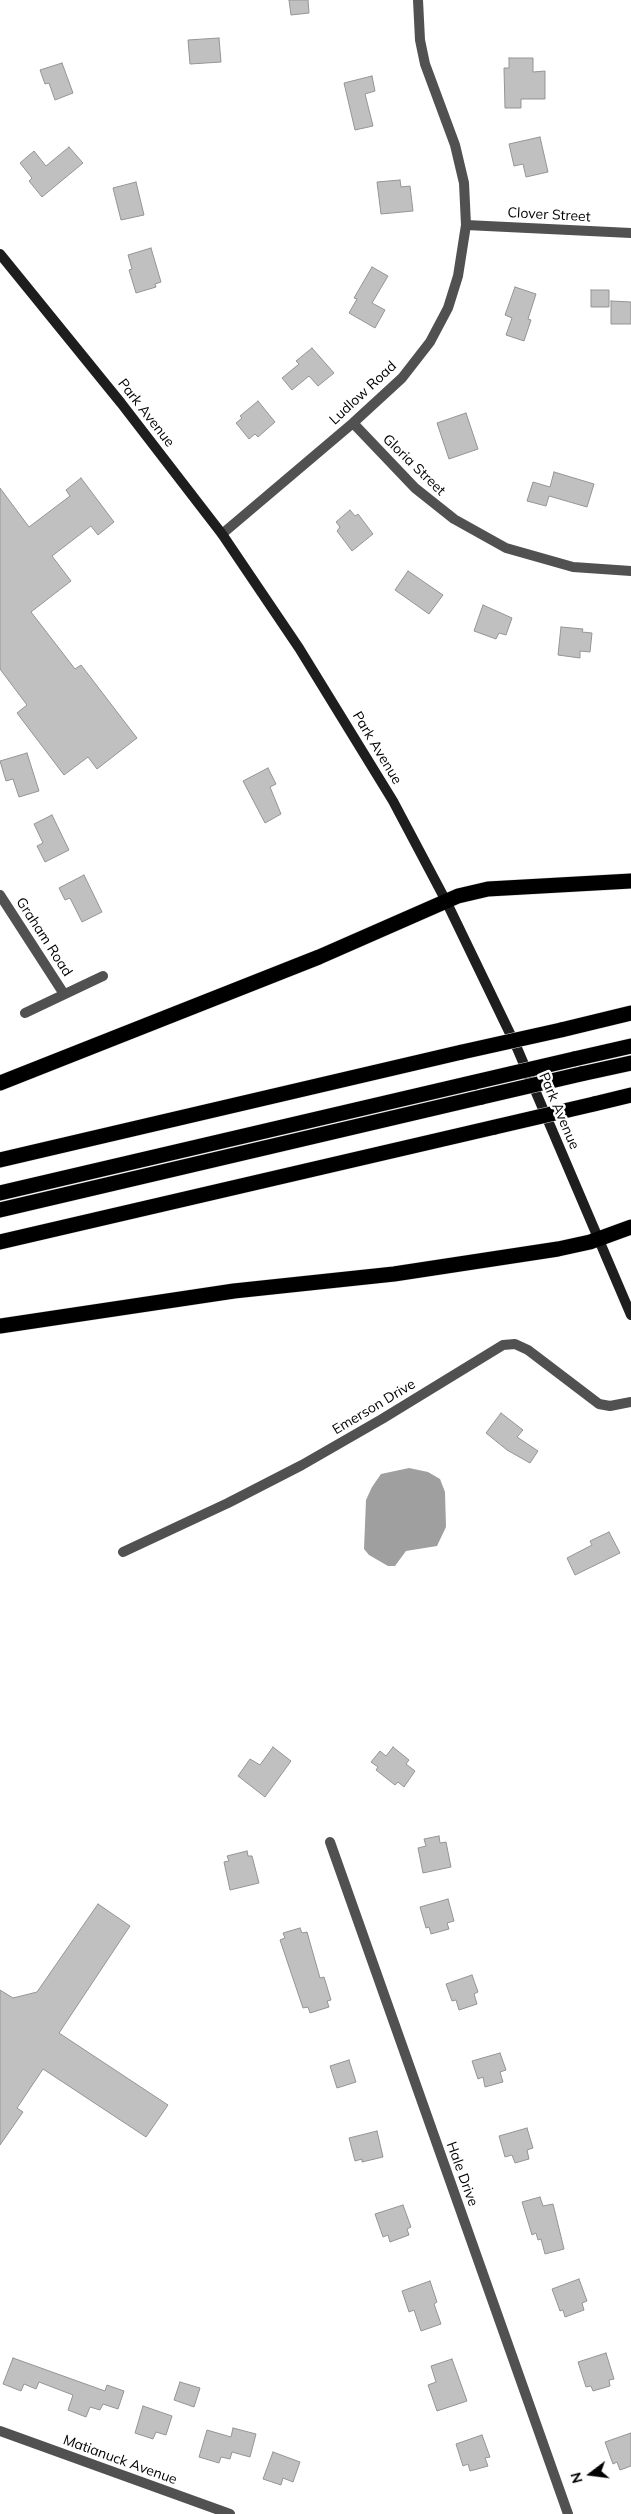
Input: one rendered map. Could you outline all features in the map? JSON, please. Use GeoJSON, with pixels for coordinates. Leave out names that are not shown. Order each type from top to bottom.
{"type":"FeatureCollection","features":[{"type":"Feature","properties":{"kind":"highway"},"geometry":{"type":"LineString","coordinates":[[0,1083],[319,957],[446,901],[488,889],[631,881]]}},
{"type":"Feature","properties":{"kind":"highway"},"geometry":{"type":"LineString","coordinates":[[0,1160],[631,1013]]}},
{"type":"Feature","properties":{"kind":"highway"},"geometry":{"type":"LineString","coordinates":[[0,1193],[631,1046]]}},
{"type":"Feature","properties":{"kind":"highway"},"geometry":{"type":"LineString","coordinates":[[0,1210],[631,1063]]}},
{"type":"Feature","properties":{"kind":"highway"},"geometry":{"type":"LineString","coordinates":[[0,1242],[631,1095]]}},
{"type":"Feature","properties":{"kind":"highway"},"geometry":{"type":"LineString","coordinates":[[0,1326],[242,1290],[404,1272],[558,1249],[599,1240],[631,1227]]}},
{"type":"Feature","properties":{"kind":"main road","name":"Park Avenue"},"geometry":{"type":"LineString","coordinates":[[0,254],[115,395],[222,534],[270,604],[393,801],[446,901],[517,1048],[631,1315]]}},
{"type":"Feature","properties":{"kind":"street","name":"Ludlow Road"},"geometry":{"type":"LineString","coordinates":[[222,534],[353,423],[402,378],[430,342],[448,308],[458,276],[466,225],[464,183],[455,145],[425,64],[420,40],[418,0]]}},
{"type":"Feature","properties":{"kind":"street","name":"Clover Street"},"geometry":{"type":"LineString","coordinates":[[466,225],[631,234]]}},
{"type":"Feature","properties":{"kind":"street","name":"Gloria Street"},"geometry":{"type":"LineString","coordinates":[[353,423],[414,488],[454,519],[506,548],[573,567],[631,571]]}},
{"type":"Feature","properties":{"kind":"street","name":"Graham Road"},"geometry":{"type":"LineString","coordinates":[[0,895],[64,994]]}},
{"type":"Feature","properties":{"kind":"street","name":"Graham Road"},"geometry":{"type":"LineString","coordinates":[[25,1013],[103,976]]}},
{"type":"Feature","properties":{"kind":"street","name":"Emerson Drive"},"geometry":{"type":"LineString","coordinates":[[123,1552],[228,1503],[302,1465],[382,1419],[503,1345],[515,1344],[528,1350],[599,1404],[610,1406],[631,1402]]}},
{"type":"Feature","properties":{"kind":"street","name":"Hale Drive"},"geometry":{"type":"LineString","coordinates":[[330,1842],[568,2514]]}},
{"type":"Feature","properties":{"kind":"street","name":"Matianuck Avenue"},"geometry":{"type":"LineString","coordinates":[[0,2431],[230,2514]]}},
{"type":"Feature","properties":{"kind":"shaded area"},"geometry":{"type":"Polygon","coordinates":[[[409,1468],[428,1472],[440,1479],[445,1492],[446,1527],[437,1546],[406,1551],[395,1566],[388,1566],[369,1555],[364,1549],[366,1500],[381,1474],[409,1468]]]}},
{"type":"Feature","properties":{"kind":"building"},"geometry":{"type":"Polygon","coordinates":[[[289,0],[308,0],[309,13],[291,15],[289,0]]]}},
{"type":"Feature","properties":{"kind":"building"},"geometry":{"type":"Polygon","coordinates":[[[219,38],[221,62],[190,64],[188,40],[219,38]]]}},
{"type":"Feature","properties":{"kind":"building"},"geometry":{"type":"Polygon","coordinates":[[[509,58],[533,58],[533,72],[545,71],[545,99],[521,99],[521,108],[505,108],[504,68],[509,68],[509,58]]]}},
{"type":"Feature","properties":{"kind":"building"},"geometry":{"type":"Polygon","coordinates":[[[62,63],[73,93],[55,100],[49,83],[45,84],[40,70],[62,63]]]}},
{"type":"Feature","properties":{"kind":"building"},"geometry":{"type":"Polygon","coordinates":[[[372,76],[375,91],[365,94],[373,126],[355,130],[344,83],[372,76]]]}},
{"type":"Feature","properties":{"kind":"building"},"geometry":{"type":"Polygon","coordinates":[[[540,137],[548,172],[526,177],[523,164],[514,166],[509,144],[540,137]]]}},
{"type":"Feature","properties":{"kind":"building"},"geometry":{"type":"Polygon","coordinates":[[[69,147],[83,163],[42,197],[29,181],[32,178],[20,163],[34,151],[46,166],[69,147]]]}},
{"type":"Feature","properties":{"kind":"building"},"geometry":{"type":"Polygon","coordinates":[[[400,180],[401,187],[410,186],[413,211],[381,214],[377,182],[400,180]]]}},
{"type":"Feature","properties":{"kind":"building"},"geometry":{"type":"Polygon","coordinates":[[[136,182],[144,215],[121,220],[113,188],[136,182]]]}},
{"type":"Feature","properties":{"kind":"building"},"geometry":{"type":"Polygon","coordinates":[[[151,248],[161,282],[155,284],[156,287],[136,293],[129,270],[132,269],[128,255],[151,248]]]}},
{"type":"Feature","properties":{"kind":"building"},"geometry":{"type":"Polygon","coordinates":[[[372,267],[388,276],[372,303],[385,310],[375,328],[349,313],[357,299],[354,298],[372,267]]]}},
{"type":"Feature","properties":{"kind":"building"},"geometry":{"type":"Polygon","coordinates":[[[515,287],[536,294],[528,319],[531,320],[524,341],[506,335],[512,318],[505,315],[515,287]]]}},
{"type":"Feature","properties":{"kind":"building"},"geometry":{"type":"Polygon","coordinates":[[[591,290],[609,290],[609,307],[591,307],[591,290]]]}},
{"type":"Feature","properties":{"kind":"building"},"geometry":{"type":"Polygon","coordinates":[[[611,301],[631,302],[631,324],[611,324],[611,301]]]}},
{"type":"Feature","properties":{"kind":"building"},"geometry":{"type":"Polygon","coordinates":[[[312,348],[334,373],[318,386],[309,376],[292,390],[282,378],[299,364],[296,361],[312,348]]]}},
{"type":"Feature","properties":{"kind":"building"},"geometry":{"type":"Polygon","coordinates":[[[258,401],[275,422],[258,437],[255,434],[249,439],[236,423],[242,418],[240,416],[258,401]]]}},
{"type":"Feature","properties":{"kind":"building"},"geometry":{"type":"Polygon","coordinates":[[[466,413],[478,449],[449,459],[437,423],[466,413]]]}},
{"type":"Feature","properties":{"kind":"building"},"geometry":{"type":"Polygon","coordinates":[[[554,472],[594,484],[587,507],[549,496],[546,506],[527,501],[533,482],[550,487],[554,472]]]}},
{"type":"Feature","properties":{"kind":"building"},"geometry":{"type":"Polygon","coordinates":[[[81,478],[114,522],[98,535],[91,526],[52,556],[71,581],[31,612],[75,669],[81,665],[137,738],[97,769],[88,757],[64,775],[17,713],[27,705],[0,669],[0,488],[29,527],[70,496],[66,490],[81,478]]]}},
{"type":"Feature","properties":{"kind":"building"},"geometry":{"type":"Polygon","coordinates":[[[350,510],[355,516],[358,514],[373,534],[352,551],[337,531],[340,527],[336,522],[350,510]]]}},
{"type":"Feature","properties":{"kind":"building"},"geometry":{"type":"Polygon","coordinates":[[[408,571],[443,595],[429,614],[395,590],[408,571]]]}},
{"type":"Feature","properties":{"kind":"building"},"geometry":{"type":"Polygon","coordinates":[[[483,605],[512,618],[506,635],[499,633],[496,639],[474,631],[483,605]]]}},
{"type":"Feature","properties":{"kind":"building"},"geometry":{"type":"Polygon","coordinates":[[[561,627],[583,629],[582,632],[592,633],[590,652],[580,651],[580,658],[558,655],[561,627]]]}},
{"type":"Feature","properties":{"kind":"building"},"geometry":{"type":"Polygon","coordinates":[[[27,753],[39,791],[19,797],[13,779],[6,781],[0,761],[27,753]]]}},
{"type":"Feature","properties":{"kind":"building"},"geometry":{"type":"Polygon","coordinates":[[[268,768],[276,784],[270,787],[281,814],[265,823],[243,781],[268,768]]]}},
{"type":"Feature","properties":{"kind":"building"},"geometry":{"type":"Polygon","coordinates":[[[52,815],[69,850],[45,862],[37,846],[43,843],[34,824],[52,815]]]}},
{"type":"Feature","properties":{"kind":"building"},"geometry":{"type":"Polygon","coordinates":[[[84,875],[102,912],[82,922],[70,898],[65,900],[59,888],[84,875]]]}},
{"type":"Feature","properties":{"kind":"building"},"geometry":{"type":"Polygon","coordinates":[[[501,1413],[523,1430],[517,1437],[538,1451],[530,1463],[507,1450],[486,1433],[501,1413]]]}},
{"type":"Feature","properties":{"kind":"building"},"geometry":{"type":"Polygon","coordinates":[[[609,1532],[620,1553],[575,1575],[567,1558],[592,1545],[590,1541],[609,1532]]]}},
{"type":"Feature","properties":{"kind":"building"},"geometry":{"type":"Polygon","coordinates":[[[273,1747],[291,1761],[265,1797],[238,1776],[250,1759],[260,1765],[273,1747]]]}},
{"type":"Feature","properties":{"kind":"building"},"geometry":{"type":"Polygon","coordinates":[[[393,1747],[409,1760],[406,1764],[415,1771],[404,1787],[398,1782],[395,1785],[376,1770],[378,1767],[371,1762],[380,1751],[386,1756],[393,1747]]]}},
{"type":"Feature","properties":{"kind":"building"},"geometry":{"type":"Polygon","coordinates":[[[439,1836],[440,1843],[446,1842],[451,1867],[423,1873],[418,1848],[426,1846],[424,1839],[439,1836]]]}},
{"type":"Feature","properties":{"kind":"building"},"geometry":{"type":"Polygon","coordinates":[[[247,1851],[248,1856],[252,1856],[259,1883],[230,1890],[224,1862],[229,1861],[227,1856],[247,1851]]]}},
{"type":"Feature","properties":{"kind":"building"},"geometry":{"type":"Polygon","coordinates":[[[448,1899],[454,1921],[447,1923],[449,1929],[431,1934],[429,1927],[426,1928],[420,1907],[448,1899]]]}},
{"type":"Feature","properties":{"kind":"building"},"geometry":{"type":"Polygon","coordinates":[[[98,1904],[130,1926],[59,2033],[168,2105],[146,2137],[43,2069],[17,2108],[23,2112],[0,2145],[0,1990],[13,1998],[37,1992],[98,1904]]]}},
{"type":"Feature","properties":{"kind":"building"},"geometry":{"type":"Polygon","coordinates":[[[300,1928],[302,1933],[307,1932],[320,1978],[324,1977],[331,2000],[327,2001],[329,2007],[310,2013],[308,2007],[303,2008],[280,1940],[285,1938],[283,1933],[300,1928]]]}},
{"type":"Feature","properties":{"kind":"building"},"geometry":{"type":"Polygon","coordinates":[[[472,1975],[478,1992],[474,1994],[477,2004],[459,2010],[456,2000],[452,2001],[446,1984],[472,1975]]]}},
{"type":"Feature","properties":{"kind":"building"},"geometry":{"type":"Polygon","coordinates":[[[500,2053],[506,2070],[500,2072],[503,2082],[485,2087],[483,2077],[478,2079],[472,2061],[500,2053]]]}},
{"type":"Feature","properties":{"kind":"building"},"geometry":{"type":"Polygon","coordinates":[[[349,2060],[356,2082],[337,2088],[330,2066],[349,2060]]]}},
{"type":"Feature","properties":{"kind":"building"},"geometry":{"type":"Polygon","coordinates":[[[527,2128],[533,2148],[527,2150],[529,2159],[515,2163],[512,2155],[505,2157],[499,2136],[527,2128]]]}},
{"type":"Feature","properties":{"kind":"building"},"geometry":{"type":"Polygon","coordinates":[[[377,2131],[383,2157],[362,2162],[362,2159],[355,2161],[349,2138],[377,2131]]]}},
{"type":"Feature","properties":{"kind":"building"},"geometry":{"type":"Polygon","coordinates":[[[540,2197],[543,2206],[553,2204],[564,2249],[545,2254],[541,2239],[538,2240],[536,2233],[532,2235],[522,2202],[540,2197]]]}},
{"type":"Feature","properties":{"kind":"building"},"geometry":{"type":"Polygon","coordinates":[[[403,2205],[411,2227],[407,2229],[409,2235],[390,2242],[388,2235],[383,2237],[375,2214],[403,2205]]]}},
{"type":"Feature","properties":{"kind":"building"},"geometry":{"type":"Polygon","coordinates":[[[579,2279],[587,2301],[582,2303],[584,2310],[565,2317],[563,2310],[560,2311],[552,2289],[579,2279]]]}},
{"type":"Feature","properties":{"kind":"building"},"geometry":{"type":"Polygon","coordinates":[[[430,2281],[437,2302],[434,2304],[441,2324],[421,2331],[414,2310],[409,2312],[402,2291],[430,2281]]]}},
{"type":"Feature","properties":{"kind":"building"},"geometry":{"type":"Polygon","coordinates":[[[606,2353],[614,2379],[609,2380],[610,2386],[593,2391],[591,2386],[586,2387],[578,2362],[606,2353]]]}},
{"type":"Feature","properties":{"kind":"building"},"geometry":{"type":"Polygon","coordinates":[[[13,2358],[105,2391],[107,2385],[124,2391],[118,2409],[103,2404],[100,2410],[90,2407],[86,2417],[68,2410],[73,2395],[39,2382],[36,2389],[24,2384],[21,2391],[3,2384],[13,2358]]]}},
{"type":"Feature","properties":{"kind":"building"},"geometry":{"type":"Polygon","coordinates":[[[452,2359],[467,2401],[437,2411],[428,2385],[436,2382],[431,2366],[452,2359]]]}},
{"type":"Feature","properties":{"kind":"building"},"geometry":{"type":"Polygon","coordinates":[[[180,2382],[200,2388],[194,2407],[174,2400],[180,2382]]]}},
{"type":"Feature","properties":{"kind":"building"},"geometry":{"type":"Polygon","coordinates":[[[143,2406],[172,2416],[166,2435],[156,2432],[153,2439],[135,2433],[143,2406]]]}},
{"type":"Feature","properties":{"kind":"building"},"geometry":{"type":"Polygon","coordinates":[[[233,2428],[256,2434],[250,2457],[232,2452],[230,2459],[221,2457],[219,2463],[199,2457],[207,2430],[231,2437],[233,2428]]]}},
{"type":"Feature","properties":{"kind":"building"},"geometry":{"type":"Polygon","coordinates":[[[631,2433],[631,2466],[620,2470],[617,2462],[613,2464],[605,2442],[631,2433]]]}},
{"type":"Feature","properties":{"kind":"building"},"geometry":{"type":"Polygon","coordinates":[[[482,2435],[490,2457],[485,2458],[488,2466],[470,2471],[468,2464],[463,2466],[456,2444],[482,2435]]]}},
{"type":"Feature","properties":{"kind":"building"},"geometry":{"type":"Polygon","coordinates":[[[273,2452],[300,2462],[293,2482],[283,2478],[281,2485],[263,2479],[273,2452]]]}}]}
